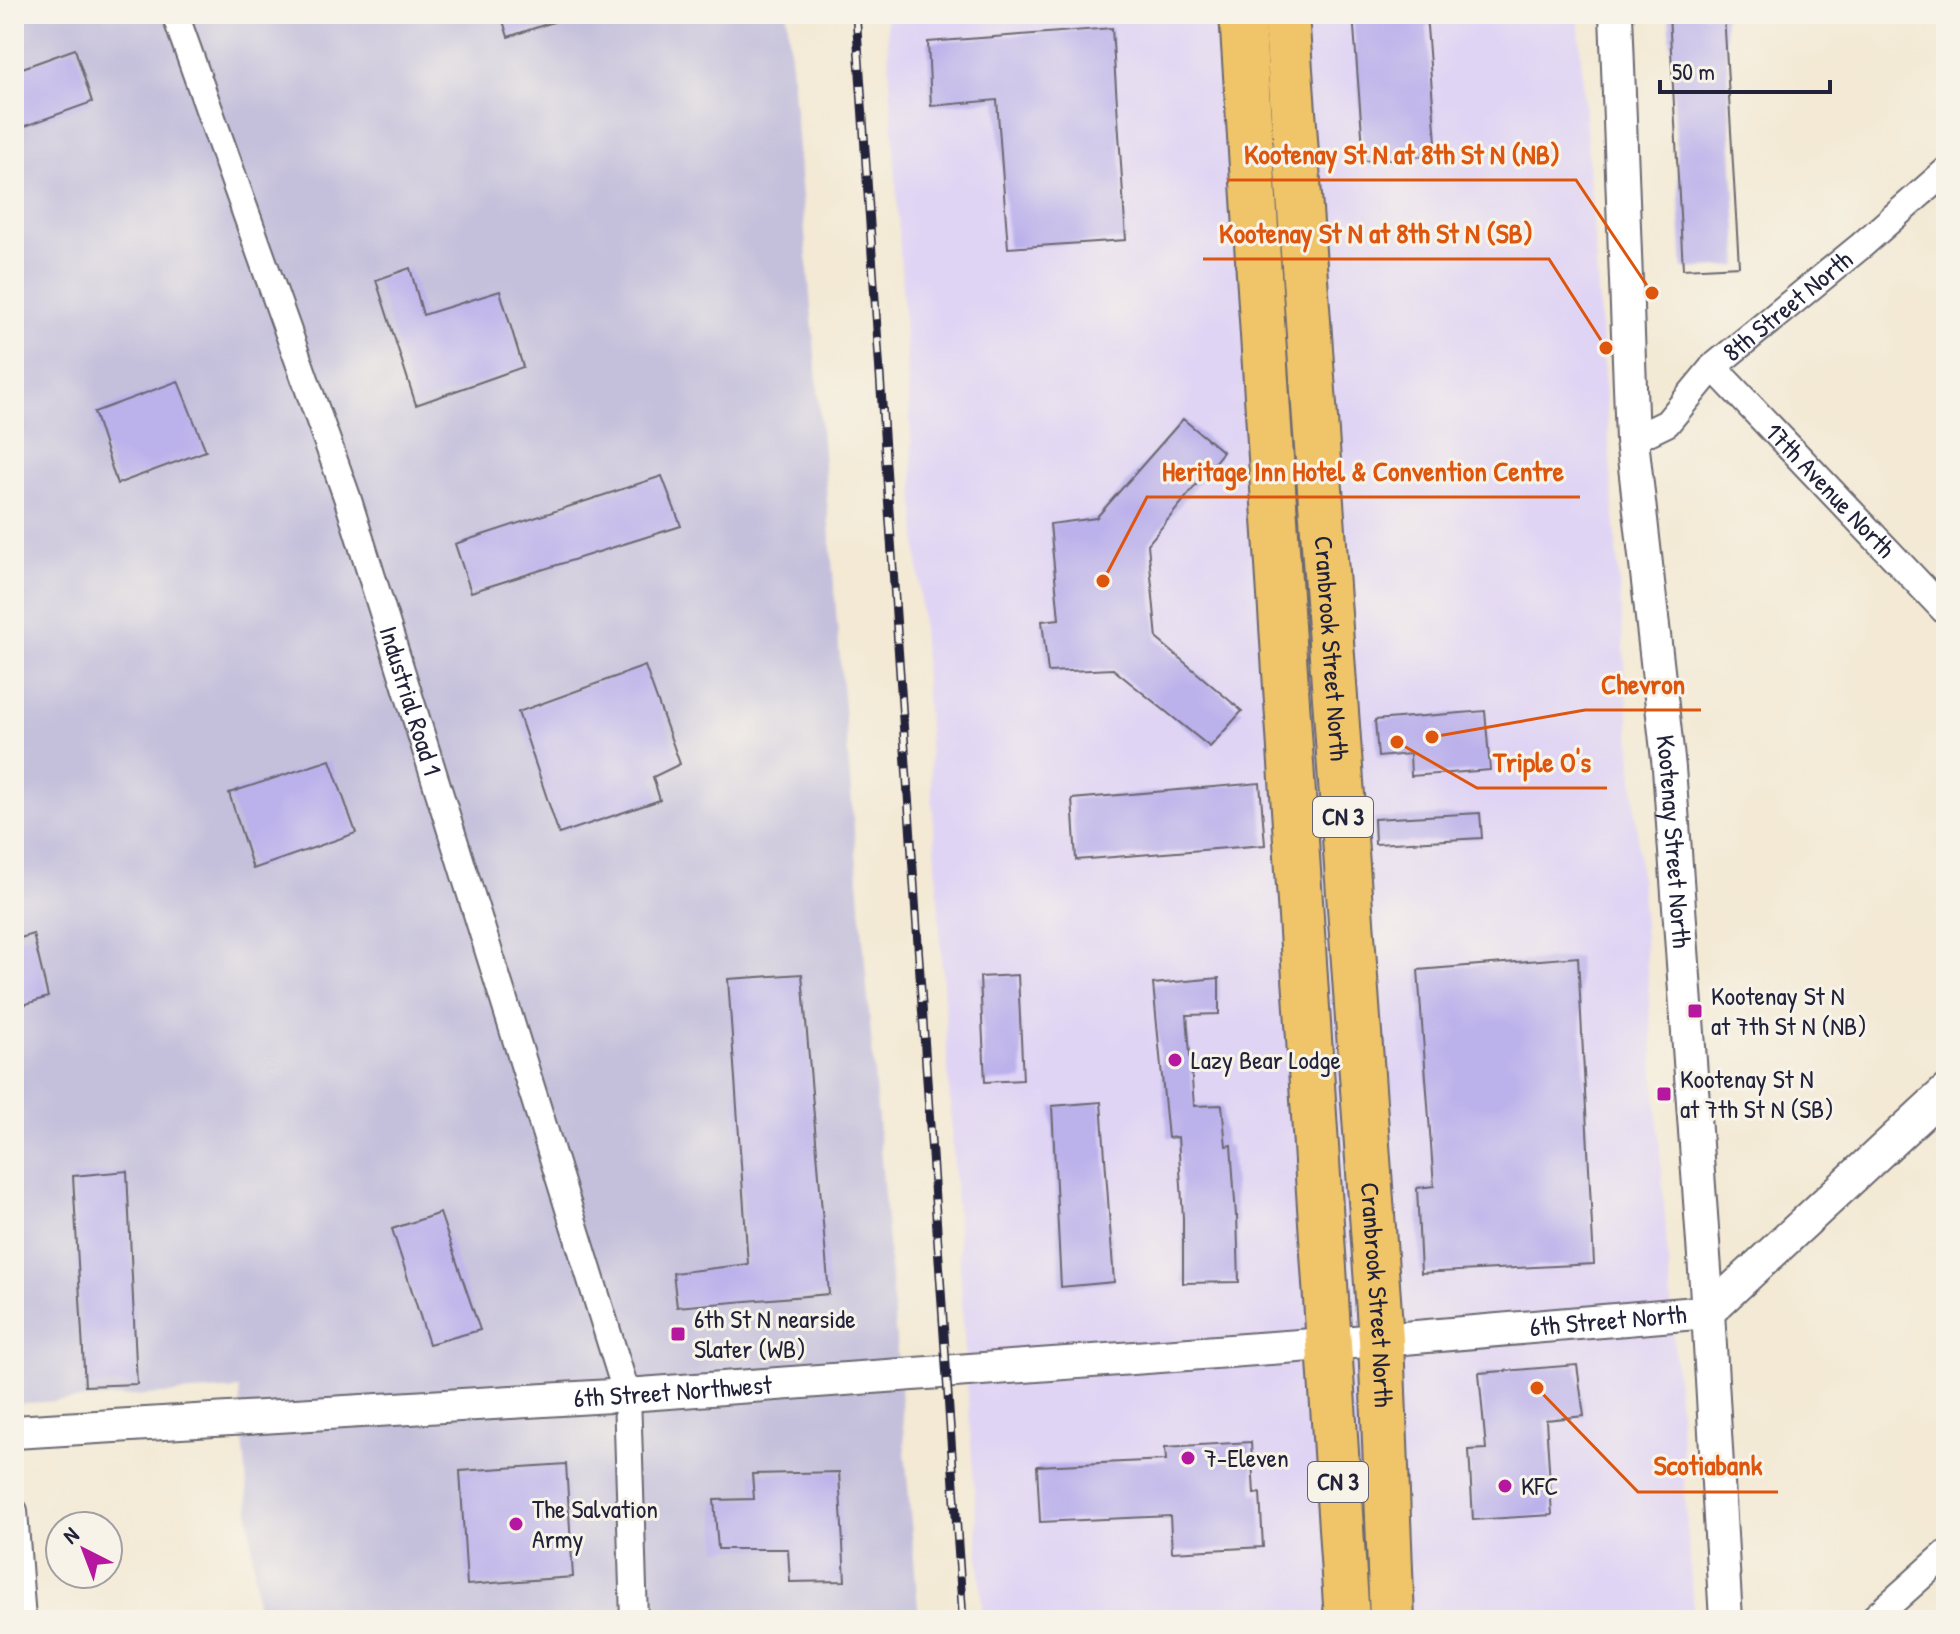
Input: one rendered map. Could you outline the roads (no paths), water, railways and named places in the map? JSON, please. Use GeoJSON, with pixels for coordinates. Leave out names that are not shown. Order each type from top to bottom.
{"type":"FeatureCollection","features":[{"type":"Feature","properties":{"kind":"highway","name":"Cranbrook Street North"},"geometry":{"type":"LineString","coordinates":[[1242,14],[1347,1620]]}},
{"type":"Feature","properties":{"kind":"highway","name":"Cranbrook Street North"},"geometry":{"type":"LineString","coordinates":[[1286,14],[1381,1340],[1392,1620]]}},
{"type":"Feature","properties":{"kind":"street","name":"Industrial Road 1"},"geometry":{"type":"LineString","coordinates":[[175,14],[347,497],[627,1395],[634,1620]]}},
{"type":"Feature","properties":{"kind":"street","name":"Kootenay Street North"},"geometry":{"type":"LineString","coordinates":[[1616,14],[1632,440],[1669,768],[1708,1312],[1726,1620]]}},
{"type":"Feature","properties":{"kind":"street","name":"8th Street North"},"geometry":{"type":"LineString","coordinates":[[1632,440],[1667,423],[1713,367],[1862,245],[1946,171]]}},
{"type":"Feature","properties":{"kind":"street","name":"17th Avenue North"},"geometry":{"type":"LineString","coordinates":[[1713,367],[1946,612]]}},
{"type":"Feature","properties":{"kind":"street","name":"6th Street North"},"geometry":{"type":"LineString","coordinates":[[1330,1344],[1708,1312],[1943,1099]]}},
{"type":"Feature","properties":{"kind":"street","name":"6th Street Northwest"},"geometry":{"type":"LineString","coordinates":[[14,1432],[627,1395],[1330,1344]]}},
{"type":"Feature","properties":{"kind":"street"},"geometry":{"type":"LineString","coordinates":[[14,1511],[22,1620]]}},
{"type":"Feature","properties":{"kind":"street"},"geometry":{"type":"LineString","coordinates":[[1872,1620],[1946,1554]]}},
{"type":"Feature","properties":{"kind":"railway"},"geometry":{"type":"LineString","coordinates":[[856,14],[963,1620]]}},
{"type":"Feature","properties":{"kind":"place","name":"Kootenay St N at 8th St N (NB)"},"geometry":{"type":"Point","coordinates":[1652,293]}},
{"type":"Feature","properties":{"kind":"place","name":"Kootenay St N at 8th St N (SB)"},"geometry":{"type":"Point","coordinates":[1606,348]}},
{"type":"Feature","properties":{"kind":"place","name":"Heritage Inn Hotel & Convention Centre"},"geometry":{"type":"Point","coordinates":[1103,581]}},
{"type":"Feature","properties":{"kind":"place","name":"Chevron"},"geometry":{"type":"Point","coordinates":[1432,737]}},
{"type":"Feature","properties":{"kind":"place","name":"Triple O's"},"geometry":{"type":"Point","coordinates":[1397,742]}},
{"type":"Feature","properties":{"kind":"place","name":"Kootenay St N at 7th St N (NB)"},"geometry":{"type":"Point","coordinates":[1695,1011]}},
{"type":"Feature","properties":{"kind":"place","name":"Lazy Bear Lodge"},"geometry":{"type":"Point","coordinates":[1175,1060]}},
{"type":"Feature","properties":{"kind":"place","name":"Kootenay St N at 7th St N (SB)"},"geometry":{"type":"Point","coordinates":[1664,1094]}},
{"type":"Feature","properties":{"kind":"place","name":"6th St N nearside Slater (WB)"},"geometry":{"type":"Point","coordinates":[678,1334]}},
{"type":"Feature","properties":{"kind":"place","name":"Scotiabank"},"geometry":{"type":"Point","coordinates":[1537,1388]}},
{"type":"Feature","properties":{"kind":"place","name":"7-Eleven"},"geometry":{"type":"Point","coordinates":[1188,1458]}},
{"type":"Feature","properties":{"kind":"place","name":"KFC"},"geometry":{"type":"Point","coordinates":[1505,1486]}},
{"type":"Feature","properties":{"kind":"place","name":"The Salvation Army"},"geometry":{"type":"Point","coordinates":[516,1524]}}]}
